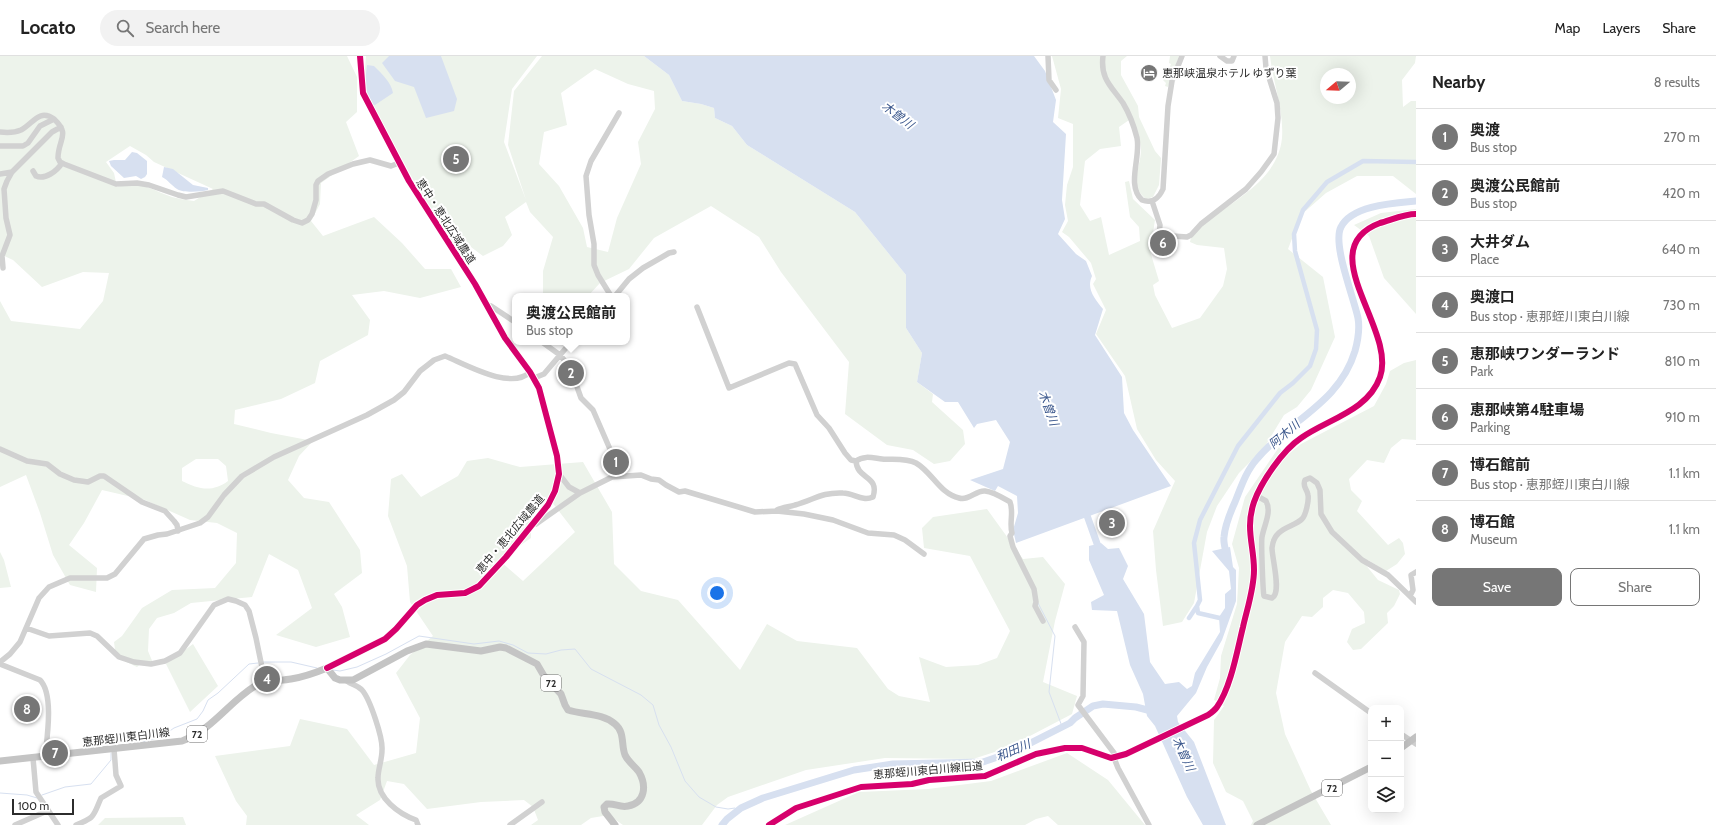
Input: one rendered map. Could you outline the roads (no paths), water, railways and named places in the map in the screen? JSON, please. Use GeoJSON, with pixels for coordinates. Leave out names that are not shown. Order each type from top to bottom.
{"type":"FeatureCollection","features":[{"type":"Feature","properties":{"kind":"main road","name":"72"},"geometry":{"type":"LineString","coordinates":[[347,681],[358,679],[407,651],[426,644],[481,651],[500,647],[506,648],[529,659],[536,664],[544,676],[559,691],[568,710],[588,713],[605,718],[615,723],[620,728],[626,757],[639,772],[644,791],[641,800],[637,803],[625,807],[612,803],[607,804],[604,807],[605,812],[615,825]]}},
{"type":"Feature","properties":{"kind":"main road"},"geometry":{"type":"LineString","coordinates":[[326,668],[335,678],[347,681]]}},
{"type":"Feature","properties":{"kind":"main road","name":"恵那蛭川東白川線"},"geometry":{"type":"LineString","coordinates":[[0,762],[173,742],[191,738],[204,729],[249,690],[265,682],[291,679],[326,668]]}},
{"type":"Feature","properties":{"kind":"main road"},"geometry":{"type":"LineString","coordinates":[[1404,746],[1414,741]]}},
{"type":"Feature","properties":{"kind":"main road","name":"72"},"geometry":{"type":"LineString","coordinates":[[1257,825],[1368,769]]}},
{"type":"Feature","properties":{"kind":"street","name":"恵中・恵北広域農道"},"geometry":{"type":"LineString","coordinates":[[326,668],[385,639],[417,605],[425,600],[437,595],[465,593],[474,589],[501,562],[530,528],[551,500],[557,486],[559,474],[557,456],[544,400],[534,378],[505,338],[475,284],[399,163],[363,93],[360,56]]}},
{"type":"Feature","properties":{"kind":"street"},"geometry":{"type":"LineString","coordinates":[[1048,56],[1049,80],[1056,90]]}},
{"type":"Feature","properties":{"kind":"street"},"geometry":{"type":"LineString","coordinates":[[1104,56],[1105,75],[1108,85],[1126,108],[1136,137],[1138,149],[1134,180],[1136,191],[1142,200],[1152,201],[1162,193],[1164,184],[1168,102],[1172,81],[1182,56]]}},
{"type":"Feature","properties":{"kind":"street"},"geometry":{"type":"LineString","coordinates":[[1220,56],[1227,61],[1232,61],[1234,56]]}},
{"type":"Feature","properties":{"kind":"street"},"geometry":{"type":"LineString","coordinates":[[1152,201],[1160,225],[1159,235],[1187,237],[1191,235],[1210,216],[1246,189],[1261,172],[1274,154],[1278,125],[1277,103],[1266,68],[1265,56]]}},
{"type":"Feature","properties":{"kind":"street"},"geometry":{"type":"LineString","coordinates":[[609,293],[598,275],[594,265],[594,244],[589,215],[586,176],[591,162],[619,113]]}},
{"type":"Feature","properties":{"kind":"street"},"geometry":{"type":"LineString","coordinates":[[0,132],[7,133],[20,130],[36,118],[43,115],[48,115],[61,126],[63,133],[58,158],[62,163],[116,184],[137,183],[149,185],[178,196],[186,197],[223,191],[256,204],[264,204],[293,220],[302,222],[308,220],[312,214],[316,200],[316,185],[318,181],[328,174],[353,164],[370,160],[391,166],[399,163]]}},
{"type":"Feature","properties":{"kind":"street"},"geometry":{"type":"LineString","coordinates":[[0,146],[23,146],[28,143],[40,126],[54,119]]}},
{"type":"Feature","properties":{"kind":"street"},"geometry":{"type":"LineString","coordinates":[[3,268],[2,256],[10,235],[6,218],[4,189],[7,181],[12,172],[52,132],[61,126]]}},
{"type":"Feature","properties":{"kind":"street"},"geometry":{"type":"LineString","coordinates":[[33,171],[36,176],[43,177],[56,170],[62,163]]}},
{"type":"Feature","properties":{"kind":"street"},"geometry":{"type":"LineString","coordinates":[[0,174],[12,172]]}},
{"type":"Feature","properties":{"kind":"street"},"geometry":{"type":"LineString","coordinates":[[1116,758],[1208,715],[1217,707],[1232,670],[1249,604],[1254,570],[1250,529],[1252,511],[1257,496],[1278,462],[1292,445],[1306,435],[1362,403],[1375,386],[1382,370],[1383,360],[1380,344],[1353,271],[1352,254],[1360,235],[1368,229],[1409,214],[1416,214]]}},
{"type":"Feature","properties":{"kind":"street"},"geometry":{"type":"LineString","coordinates":[[617,293],[629,279],[643,268],[669,252],[674,252]]}},
{"type":"Feature","properties":{"kind":"street"},"geometry":{"type":"LineString","coordinates":[[487,306],[491,306],[512,320]]}},
{"type":"Feature","properties":{"kind":"street"},"geometry":{"type":"LineString","coordinates":[[697,307],[729,388],[790,363],[795,364],[817,415],[829,428],[851,460],[856,461],[864,457],[910,461],[922,468],[944,489],[957,498],[964,498],[985,491],[996,494],[1010,502],[1013,515],[1011,528],[1012,533],[1010,536],[1013,547],[1034,589],[1036,602],[1035,606],[1042,621]]}},
{"type":"Feature","properties":{"kind":"street"},"geometry":{"type":"LineString","coordinates":[[546,345],[560,355],[570,367],[581,398],[593,410],[616,463],[617,476]]}},
{"type":"Feature","properties":{"kind":"street"},"geometry":{"type":"LineString","coordinates":[[534,378],[544,374],[568,345]]}},
{"type":"Feature","properties":{"kind":"street"},"geometry":{"type":"LineString","coordinates":[[45,757],[48,700],[44,684],[40,680],[0,663],[15,649],[20,642],[39,598],[49,587],[70,578],[107,578],[119,570],[144,539],[178,531],[200,523],[208,517],[224,494],[242,476],[296,445],[367,416],[394,400],[404,392],[420,371],[434,360],[445,356],[486,375],[517,378],[527,376],[530,372]]}},
{"type":"Feature","properties":{"kind":"street"},"geometry":{"type":"LineString","coordinates":[[0,449],[27,461],[48,464],[60,474],[74,480],[88,482],[100,476],[104,476],[142,502],[165,511],[174,521],[178,531]]}},
{"type":"Feature","properties":{"kind":"street"},"geometry":{"type":"LineString","coordinates":[[777,511],[781,508],[795,506],[824,494],[844,493],[868,499],[873,497],[875,490],[874,483],[861,473],[856,466],[856,461]]}},
{"type":"Feature","properties":{"kind":"street"},"geometry":{"type":"LineString","coordinates":[[559,474],[569,487],[580,493]]}},
{"type":"Feature","properties":{"kind":"street"},"geometry":{"type":"LineString","coordinates":[[530,528],[580,493],[612,477],[641,475],[659,480],[666,486],[679,492],[685,491],[755,512],[777,511],[833,520],[868,533],[894,535],[905,540],[924,554]]}},
{"type":"Feature","properties":{"kind":"street"},"geometry":{"type":"LineString","coordinates":[[1257,496],[1266,501],[1269,511],[1262,539],[1264,576],[1262,587],[1264,596],[1272,598],[1275,597],[1277,593],[1272,547],[1278,534],[1285,527],[1302,519],[1305,513],[1308,495],[1304,483],[1305,480],[1310,478],[1317,483],[1320,490],[1321,514],[1332,532],[1362,560],[1388,575],[1416,602]]}},
{"type":"Feature","properties":{"kind":"street"},"geometry":{"type":"LineString","coordinates":[[1410,596],[1413,590],[1411,575],[1416,572]]}},
{"type":"Feature","properties":{"kind":"street"},"geometry":{"type":"LineString","coordinates":[[26,628],[49,636],[90,633],[97,636],[119,657],[134,662],[151,664],[165,661],[180,654],[214,605],[228,599],[245,605],[249,610],[262,662],[265,682]]}},
{"type":"Feature","properties":{"kind":"street"},"geometry":{"type":"LineString","coordinates":[[1075,627],[1084,642],[1082,696],[1078,705],[1079,708],[1116,758],[1118,768],[1149,825]]}},
{"type":"Feature","properties":{"kind":"street"},"geometry":{"type":"LineString","coordinates":[[1315,673],[1368,711]]}},
{"type":"Feature","properties":{"kind":"street"},"geometry":{"type":"LineString","coordinates":[[347,681],[351,685],[359,686],[364,693],[380,735],[382,750],[378,778],[383,798],[409,817],[416,820],[418,825]]}},
{"type":"Feature","properties":{"kind":"street"},"geometry":{"type":"LineString","coordinates":[[1404,736],[1414,741]]}},
{"type":"Feature","properties":{"kind":"street","name":"恵那蛭川東白川線旧道"},"geometry":{"type":"LineString","coordinates":[[769,825],[796,808],[849,790],[875,785],[912,784],[936,779],[985,776],[1030,756],[1056,749],[1082,748],[1107,758],[1116,758]]}},
{"type":"Feature","properties":{"kind":"street"},"geometry":{"type":"LineString","coordinates":[[76,825],[94,815],[101,798],[121,786],[114,768],[114,749]]}},
{"type":"Feature","properties":{"kind":"street"},"geometry":{"type":"LineString","coordinates":[[33,758],[36,792],[47,811],[58,825]]}},
{"type":"Feature","properties":{"kind":"street"},"geometry":{"type":"LineString","coordinates":[[510,825],[542,802]]}},
{"type":"Feature","properties":{"kind":"street"},"geometry":{"type":"LineString","coordinates":[[15,825],[47,811]]}},
{"type":"Feature","properties":{"kind":"water"},"geometry":{"type":"Polygon","coordinates":[[[389,56],[441,56],[457,99],[454,111],[426,118],[414,87],[395,81],[382,63],[389,56]]]}},
{"type":"Feature","properties":{"kind":"water"},"geometry":{"type":"Polygon","coordinates":[[[644,56],[1034,56],[1045,71],[1056,100],[1053,122],[1066,134],[1062,200],[1065,219],[1058,234],[1076,254],[1086,261],[1092,276],[1090,285],[1092,294],[1103,309],[1095,335],[1122,377],[1124,413],[1133,430],[1171,486],[1016,543],[1013,530],[1018,513],[1017,496],[998,486],[995,491],[970,480],[1003,469],[1010,442],[996,420],[977,424],[974,428],[958,402],[945,402],[917,382],[922,353],[906,328],[906,275],[855,212],[747,145],[732,126],[715,118],[714,108],[682,101],[669,75],[644,56]]]}},
{"type":"Feature","properties":{"kind":"water"},"geometry":{"type":"Polygon","coordinates":[[[367,65],[374,66],[383,75],[390,85],[393,93],[372,107],[364,90],[367,65]]]}},
{"type":"Feature","properties":{"kind":"water"},"geometry":{"type":"Polygon","coordinates":[[[132,152],[137,153],[147,161],[147,174],[141,179],[136,176],[124,178],[111,166],[109,161],[125,160],[132,152]]]}},
{"type":"Feature","properties":{"kind":"water"},"geometry":{"type":"Polygon","coordinates":[[[164,167],[173,169],[193,185],[208,188],[208,190],[192,192],[177,189],[162,177],[164,167]]]}},
{"type":"Feature","properties":{"kind":"water"},"geometry":{"type":"Polygon","coordinates":[[[1101,543],[1108,549],[1119,548],[1128,566],[1123,579],[1144,614],[1150,662],[1165,684],[1179,682],[1187,689],[1192,686],[1195,673],[1220,632],[1219,617],[1225,608],[1225,594],[1231,589],[1229,571],[1212,551],[1230,547],[1233,567],[1236,570],[1236,601],[1222,640],[1207,667],[1196,693],[1177,716],[1178,722],[1194,742],[1226,825],[1203,825],[1187,797],[1155,726],[1147,716],[1143,694],[1130,665],[1117,611],[1092,610],[1091,602],[1104,595],[1089,560],[1089,546],[1101,543]]]}},
{"type":"Feature","properties":{"kind":"waterway"},"geometry":{"type":"LineString","coordinates":[[1224,619],[1198,613],[1197,606],[1200,600],[1194,543],[1200,520],[1238,446],[1280,393],[1293,383],[1310,366],[1316,349],[1317,330],[1295,251],[1294,234],[1303,210],[1327,182],[1363,161],[1416,162]]}},
{"type":"Feature","properties":{"kind":"waterway","name":"阿木川"},"geometry":{"type":"LineString","coordinates":[[1227,557],[1224,542],[1225,528],[1250,469],[1270,445],[1312,410],[1337,385],[1348,369],[1355,351],[1359,322],[1341,258],[1339,246],[1341,227],[1354,214],[1375,206],[1416,201]]}},
{"type":"Feature","properties":{"kind":"waterway","name":"木曽川"},"geometry":{"type":"LineString","coordinates":[[1084,507],[1100,552]]}},
{"type":"Feature","properties":{"kind":"waterway"},"geometry":{"type":"LineString","coordinates":[[1038,603],[1055,636],[1049,692],[1063,729],[1064,726]]}},
{"type":"Feature","properties":{"kind":"waterway"},"geometry":{"type":"LineString","coordinates":[[1189,618],[1197,606]]}},
{"type":"Feature","properties":{"kind":"waterway"},"geometry":{"type":"LineString","coordinates":[[333,670],[340,671],[357,667],[386,654],[419,636],[474,644],[499,641],[513,645],[528,653],[546,654],[561,650],[575,649],[591,669],[641,695],[653,705],[659,725],[671,747],[685,781],[699,797],[716,807],[728,809],[735,808],[738,811]]}},
{"type":"Feature","properties":{"kind":"waterway"},"geometry":{"type":"LineString","coordinates":[[263,662],[291,662],[317,668]]}},
{"type":"Feature","properties":{"kind":"waterway"},"geometry":{"type":"LineString","coordinates":[[143,742],[161,737],[174,728],[197,719],[208,700],[218,693],[249,664],[258,663]]}},
{"type":"Feature","properties":{"kind":"waterway","name":"和田川"},"geometry":{"type":"LineString","coordinates":[[722,825],[741,808],[763,798],[854,770],[893,764],[983,762],[1015,751],[1070,723],[1093,706],[1103,704],[1136,707],[1155,712]]}},
{"type":"Feature","properties":{"kind":"waterway"},"geometry":{"type":"LineString","coordinates":[[42,795],[65,787],[91,784],[111,760],[111,753]]}},
{"type":"Feature","properties":{"kind":"waterway"},"geometry":{"type":"LineString","coordinates":[[0,793],[27,795],[37,798]]}},
{"type":"Feature","properties":{"kind":"place","name":"恵那峡温泉ホテル ゆずり葉"},"geometry":{"type":"Point","coordinates":[1149,73]}},
{"type":"Feature","properties":{"kind":"place","name":"恵那峡ワンダーランド"},"geometry":{"type":"Point","coordinates":[456,159]}},
{"type":"Feature","properties":{"kind":"place","name":"恵那峡第4駐車場"},"geometry":{"type":"Point","coordinates":[1163,243]}},
{"type":"Feature","properties":{"kind":"place","name":"奥渡公民館前"},"geometry":{"type":"Point","coordinates":[571,373]}},
{"type":"Feature","properties":{"kind":"place","name":"奥渡"},"geometry":{"type":"Point","coordinates":[616,462]}},
{"type":"Feature","properties":{"kind":"place","name":"大井ダム"},"geometry":{"type":"Point","coordinates":[1112,523]}},
{"type":"Feature","properties":{"kind":"place","name":"奥渡口"},"geometry":{"type":"Point","coordinates":[267,679]}},
{"type":"Feature","properties":{"kind":"place","name":"博石館"},"geometry":{"type":"Point","coordinates":[27,709]}},
{"type":"Feature","properties":{"kind":"place","name":"博石館前"},"geometry":{"type":"Point","coordinates":[55,753]}}]}
